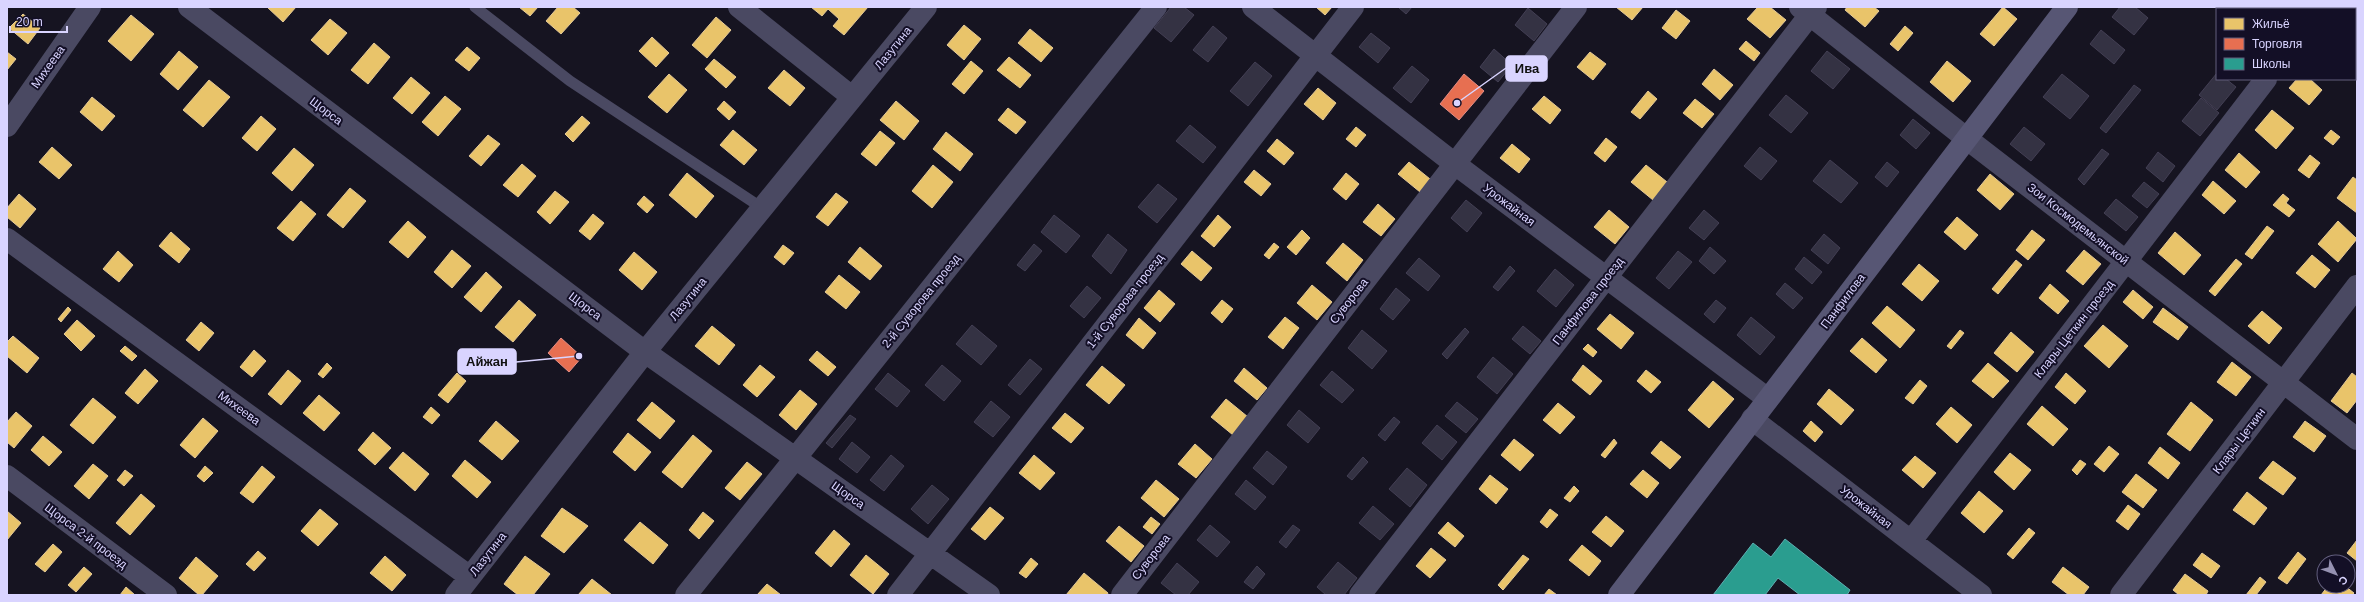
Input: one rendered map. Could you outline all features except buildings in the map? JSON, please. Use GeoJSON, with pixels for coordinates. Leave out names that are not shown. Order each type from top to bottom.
{"type":"FeatureCollection","features":[{"type":"Feature","properties":{"kind":"street","name":"Михеева"},"geometry":{"type":"LineString","coordinates":[[7,126],[90,7]]}},
{"type":"Feature","properties":{"kind":"street","name":"Щорса"},"geometry":{"type":"LineString","coordinates":[[189,7],[645,352],[989,595]]}},
{"type":"Feature","properties":{"kind":"street"},"geometry":{"type":"LineString","coordinates":[[739,7],[852,97]]}},
{"type":"Feature","properties":{"kind":"street","name":"Лазутина"},"geometry":{"type":"LineString","coordinates":[[456,595],[645,352],[926,7]]}},
{"type":"Feature","properties":{"kind":"street","name":"2-й Суворова проезд"},"geometry":{"type":"LineString","coordinates":[[686,595],[1156,7]]}},
{"type":"Feature","properties":{"kind":"street","name":"Урожайная"},"geometry":{"type":"LineString","coordinates":[[1253,7],[1455,164],[1768,399]]}},
{"type":"Feature","properties":{"kind":"street","name":"1-й Суворова проезд"},"geometry":{"type":"LineString","coordinates":[[898,595],[1353,7]]}},
{"type":"Feature","properties":{"kind":"street","name":"Суворова"},"geometry":{"type":"LineString","coordinates":[[1122,595],[1576,7]]}},
{"type":"Feature","properties":{"kind":"street","name":"Панфилова"},"geometry":{"type":"LineString","coordinates":[[1619,595],[2067,7]]}},
{"type":"Feature","properties":{"kind":"street","name":"Зои Космодемьянской"},"geometry":{"type":"LineString","coordinates":[[1809,10],[1966,138],[2357,439]]}},
{"type":"Feature","properties":{"kind":"street","name":"Панфилова проезд"},"geometry":{"type":"LineString","coordinates":[[1360,595],[1606,278],[1809,10]]}},
{"type":"Feature","properties":{"kind":"street","name":"Клары Цеткин проезд"},"geometry":{"type":"LineString","coordinates":[[1911,542],[2265,80]]}},
{"type":"Feature","properties":{"kind":"street","name":"Михеева"},"geometry":{"type":"LineString","coordinates":[[7,239],[470,577]]}},
{"type":"Feature","properties":{"kind":"street","name":"Клары Цеткин"},"geometry":{"type":"LineString","coordinates":[[2121,595],[2357,286]]}},
{"type":"Feature","properties":{"kind":"street","name":"Урожайная"},"geometry":{"type":"LineString","coordinates":[[1752,419],[1981,595]]}},
{"type":"Feature","properties":{"kind":"street","name":"Щорса 2-й проезд"},"geometry":{"type":"LineString","coordinates":[[7,476],[166,595]]}},
{"type":"Feature","properties":{"kind":"lane"},"geometry":{"type":"LineString","coordinates":[[475,7],[570,81],[762,208]]}},
{"type":"Feature","properties":{"kind":"place","name":"Ива"},"geometry":{"type":"Point","coordinates":[1457,103]}},
{"type":"Feature","properties":{"kind":"place","name":"Айжан"},"geometry":{"type":"Point","coordinates":[579,356]}}]}
